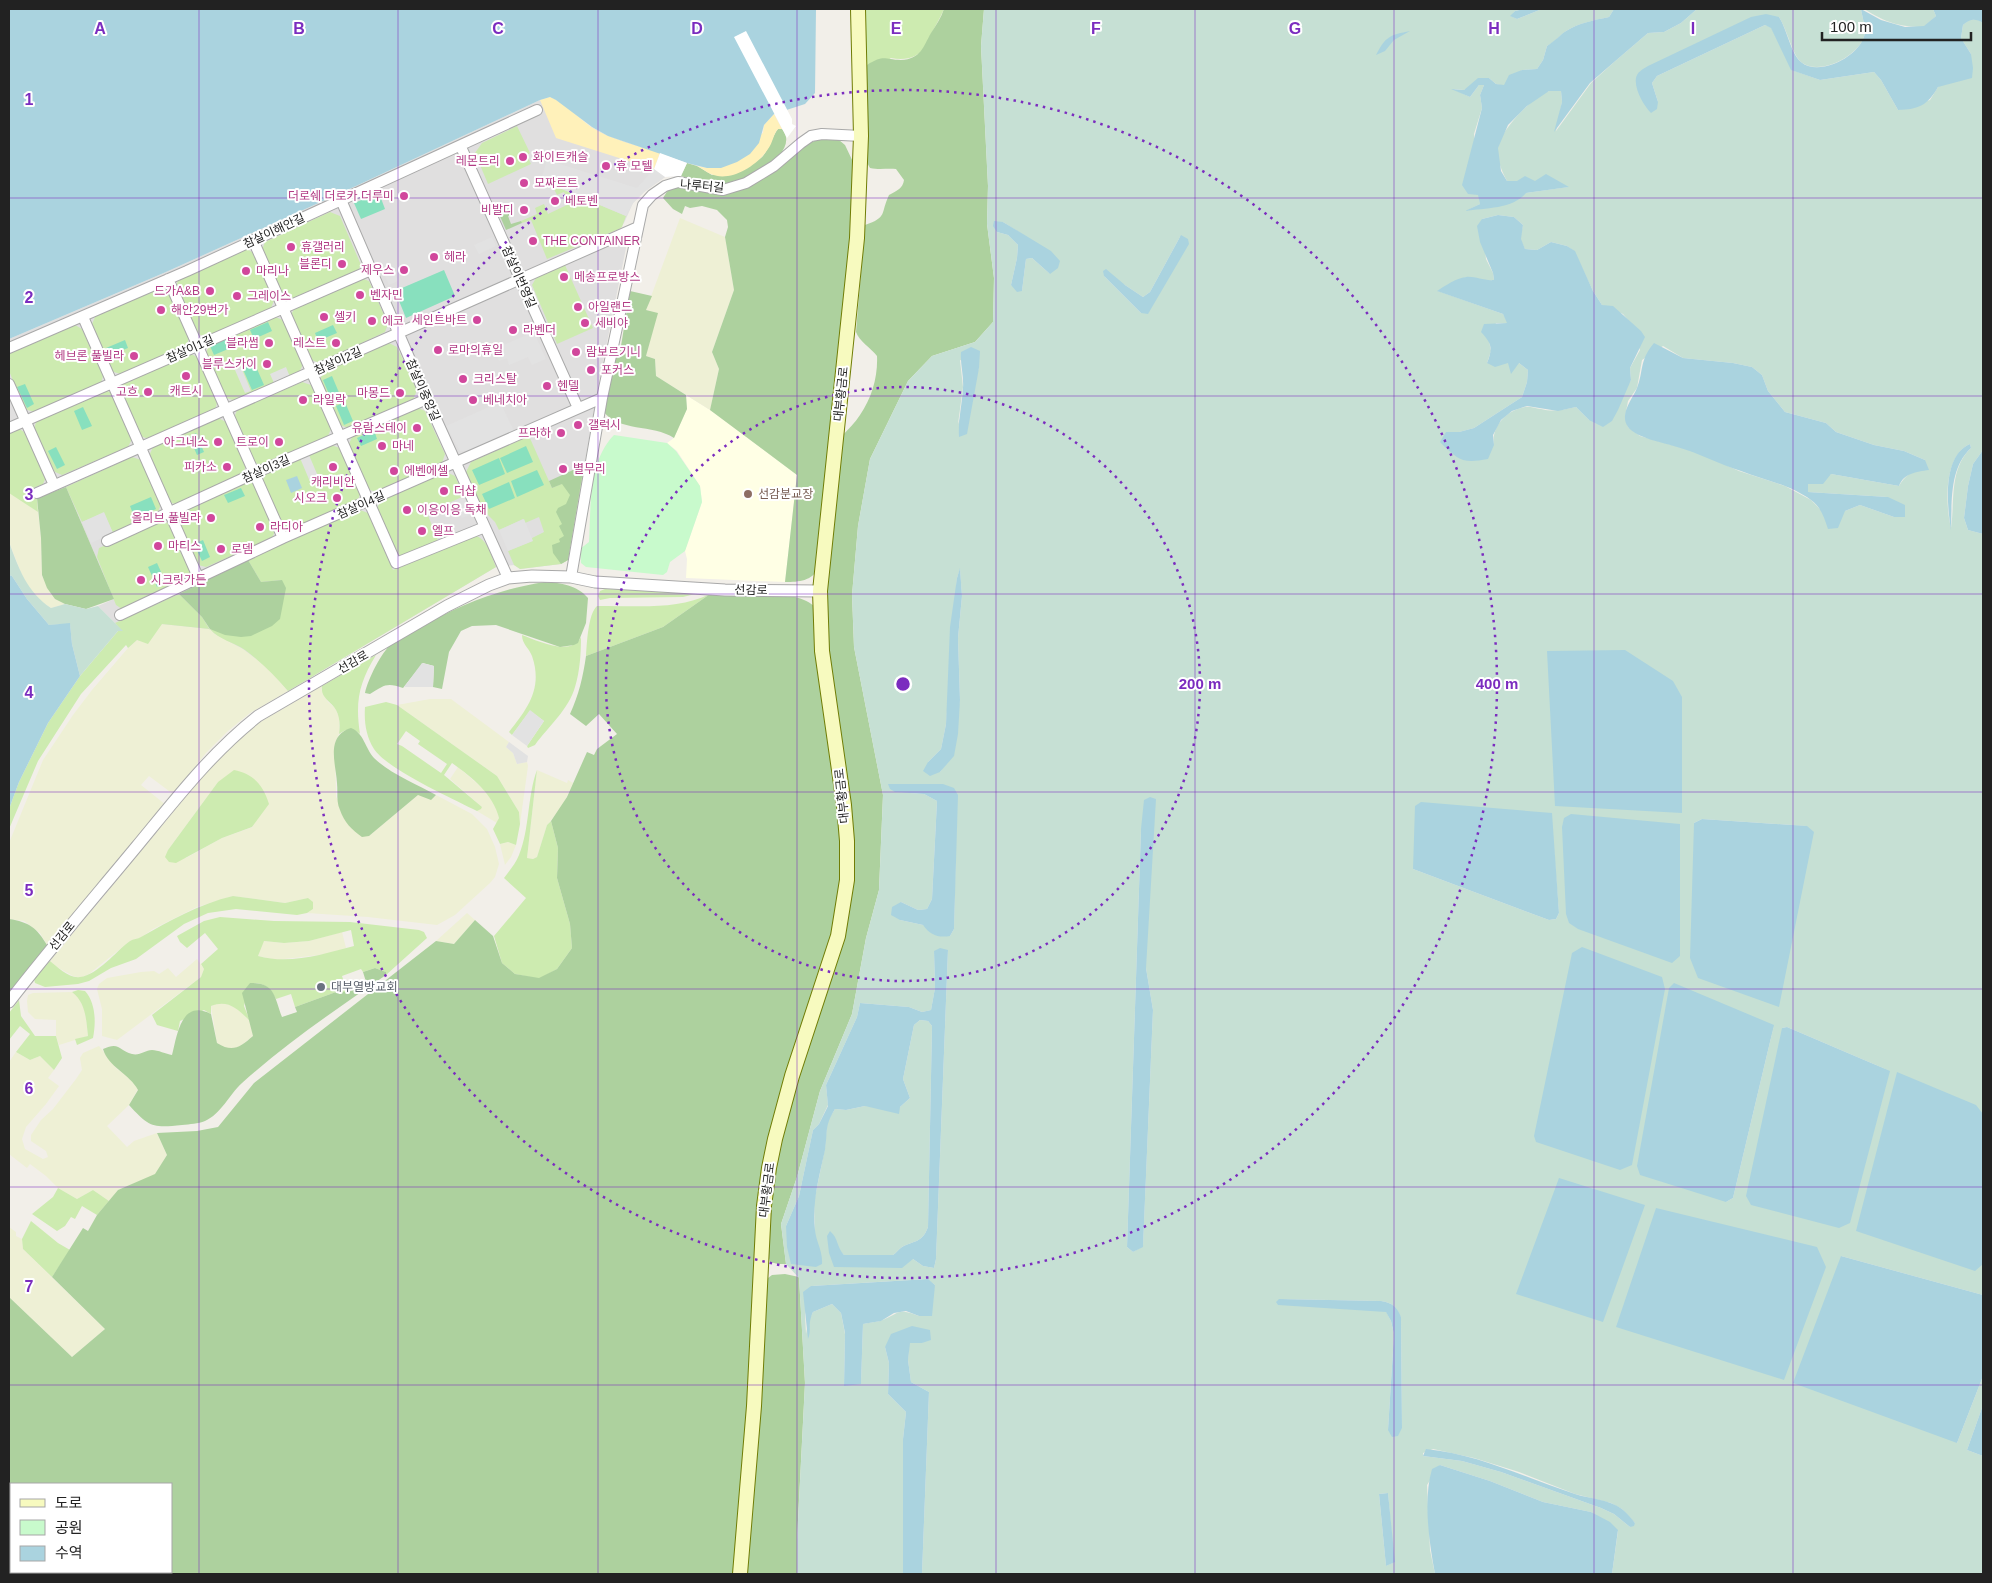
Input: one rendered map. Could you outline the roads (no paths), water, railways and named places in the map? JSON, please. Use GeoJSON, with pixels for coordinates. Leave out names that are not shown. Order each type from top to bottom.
{"type":"FeatureCollection","features":[{"type":"Feature","properties":{"kind":"main road","name":"대부황금로"},"geometry":{"type":"LineString","coordinates":[[740,1574],[754,1406],[764,1206],[769,1168],[792,1076],[838,936],[847,880],[848,854],[845,814],[822,651],[820,591],[857,238],[861,136],[858,9]]}},
{"type":"Feature","properties":{"kind":"street","name":"참살이해안길"},"geometry":{"type":"LineString","coordinates":[[9,348],[83,317],[461,147],[537,110]]}},
{"type":"Feature","properties":{"kind":"street","name":"나루터길"},"geometry":{"type":"LineString","coordinates":[[570,577],[602,398],[643,205],[652,195],[665,186],[678,182],[724,190],[746,183],[774,166],[811,136],[822,134],[861,136]]}},
{"type":"Feature","properties":{"kind":"street","name":"참살이번영길"},"geometry":{"type":"LineString","coordinates":[[461,147],[578,408]]}},
{"type":"Feature","properties":{"kind":"street","name":"참살이중앙길"},"geometry":{"type":"LineString","coordinates":[[341,200],[427,400],[508,578]]}},
{"type":"Feature","properties":{"kind":"street","name":"참살이2길"},"geometry":{"type":"LineString","coordinates":[[37,493],[638,227]]}},
{"type":"Feature","properties":{"kind":"street"},"geometry":{"type":"LineString","coordinates":[[253,240],[396,563],[485,527]]}},
{"type":"Feature","properties":{"kind":"street","name":"참살이1길"},"geometry":{"type":"LineString","coordinates":[[9,428],[371,270]]}},
{"type":"Feature","properties":{"kind":"street"},"geometry":{"type":"LineString","coordinates":[[168,279],[283,538]]}},
{"type":"Feature","properties":{"kind":"street"},"geometry":{"type":"LineString","coordinates":[[83,317],[198,577]]}},
{"type":"Feature","properties":{"kind":"street"},"geometry":{"type":"LineString","coordinates":[[9,384],[54,485]]}},
{"type":"Feature","properties":{"kind":"street","name":"참살이4길"},"geometry":{"type":"LineString","coordinates":[[120,615],[283,538],[602,398]]}},
{"type":"Feature","properties":{"kind":"street","name":"참살이3길"},"geometry":{"type":"LineString","coordinates":[[106,541],[255,473],[427,400]]}},
{"type":"Feature","properties":{"kind":"street","name":"선감로"},"geometry":{"type":"LineString","coordinates":[[9,1002],[76,918],[181,793],[211,758],[236,734],[258,716],[447,606],[489,585],[508,578],[532,576],[570,577],[595,582],[725,590],[820,591]]}},
{"type":"Feature","properties":{"kind":"water"},"geometry":{"type":"Polygon","coordinates":[[[9,9],[816,9],[815,93],[805,104],[774,114],[764,125],[759,143],[750,154],[737,162],[721,168],[707,168],[687,163],[608,136],[592,127],[556,100],[550,97],[540,100],[166,272],[9,339],[9,9]]]}},
{"type":"Feature","properties":{"kind":"water"},"geometry":{"type":"Polygon","coordinates":[[[1542,9],[1517,19],[1510,16],[1515,11],[1542,9]]]}},
{"type":"Feature","properties":{"kind":"water"},"geometry":{"type":"Polygon","coordinates":[[[1614,9],[1697,9],[1681,23],[1664,32],[1648,33],[1613,63],[1590,83],[1554,132],[1562,102],[1561,91],[1549,91],[1527,106],[1508,125],[1498,148],[1501,171],[1507,181],[1517,181],[1525,176],[1535,181],[1546,174],[1569,187],[1526,193],[1514,202],[1506,205],[1465,211],[1480,204],[1478,195],[1468,194],[1462,185],[1482,108],[1480,95],[1484,85],[1479,85],[1470,97],[1451,89],[1464,90],[1478,78],[1489,78],[1496,84],[1504,85],[1509,75],[1522,70],[1537,69],[1543,60],[1547,46],[1552,42],[1571,28],[1609,17],[1614,9]]]}},
{"type":"Feature","properties":{"kind":"water"},"geometry":{"type":"Polygon","coordinates":[[[1861,9],[1881,20],[1905,27],[1924,26],[1936,16],[1933,9],[1983,9],[1983,23],[1973,20],[1963,25],[1961,38],[1971,54],[1972,78],[1938,87],[1922,105],[1912,109],[1898,110],[1881,80],[1874,72],[1820,80],[1791,70],[1771,28],[1765,25],[1657,76],[1652,83],[1658,102],[1657,109],[1651,113],[1638,92],[1636,78],[1644,68],[1751,17],[1766,14],[1779,17],[1794,53],[1801,62],[1809,66],[1829,66],[1849,56],[1862,41],[1865,26],[1861,9]]]}},
{"type":"Feature","properties":{"kind":"water"},"geometry":{"type":"Polygon","coordinates":[[[1410,31],[1394,40],[1385,51],[1376,55],[1389,37],[1410,31]]]}},
{"type":"Feature","properties":{"kind":"water"},"geometry":{"type":"Polygon","coordinates":[[[1498,215],[1514,217],[1523,225],[1521,239],[1525,249],[1537,250],[1551,242],[1567,246],[1575,251],[1593,291],[1602,305],[1613,306],[1641,331],[1645,337],[1630,368],[1631,380],[1612,421],[1603,427],[1589,420],[1576,407],[1558,411],[1527,406],[1512,411],[1501,420],[1493,435],[1494,445],[1488,459],[1466,461],[1456,457],[1440,442],[1446,432],[1459,432],[1474,428],[1522,397],[1527,382],[1528,370],[1519,363],[1511,374],[1508,363],[1495,367],[1487,363],[1490,346],[1481,332],[1484,324],[1507,323],[1503,314],[1437,291],[1451,282],[1462,278],[1494,280],[1480,242],[1477,226],[1482,219],[1498,215]]]}},
{"type":"Feature","properties":{"kind":"water"},"geometry":{"type":"Polygon","coordinates":[[[994,221],[1003,222],[1051,251],[1060,261],[1058,268],[1050,274],[1032,258],[1026,259],[1022,291],[1017,292],[1011,285],[1018,245],[1008,235],[997,232],[993,226],[994,221]]]}},
{"type":"Feature","properties":{"kind":"water"},"geometry":{"type":"Polygon","coordinates":[[[1181,235],[1188,239],[1189,244],[1148,314],[1141,313],[1104,276],[1103,271],[1106,269],[1143,297],[1150,292],[1181,235]]]}},
{"type":"Feature","properties":{"kind":"water"},"geometry":{"type":"Polygon","coordinates":[[[1654,343],[1683,358],[1733,363],[1752,367],[1762,375],[1768,391],[1785,412],[1826,423],[1836,432],[1874,445],[1904,451],[1925,460],[1929,470],[1907,476],[1899,486],[1831,474],[1823,484],[1808,484],[1808,492],[1888,497],[1905,505],[1905,517],[1894,517],[1860,505],[1845,511],[1838,528],[1828,529],[1820,509],[1811,500],[1795,490],[1693,452],[1644,437],[1632,431],[1626,422],[1626,412],[1637,388],[1646,355],[1654,343]]]}},
{"type":"Feature","properties":{"kind":"water"},"geometry":{"type":"Polygon","coordinates":[[[971,347],[980,351],[979,368],[967,434],[959,437],[963,384],[961,352],[971,347]]]}},
{"type":"Feature","properties":{"kind":"water"},"geometry":{"type":"Polygon","coordinates":[[[1970,444],[1971,448],[1964,456],[1955,476],[1951,530],[1948,508],[1948,482],[1955,459],[1961,450],[1970,444]]]}},
{"type":"Feature","properties":{"kind":"water"},"geometry":{"type":"Polygon","coordinates":[[[1983,450],[1983,534],[1968,530],[1964,518],[1973,464],[1983,450]]]}},
{"type":"Feature","properties":{"kind":"water"},"geometry":{"type":"Polygon","coordinates":[[[297,476],[302,488],[291,493],[286,480],[297,476]]]}},
{"type":"Feature","properties":{"kind":"water"},"geometry":{"type":"Polygon","coordinates":[[[960,568],[962,596],[958,638],[960,700],[958,734],[954,756],[940,772],[930,776],[923,771],[928,762],[941,749],[946,724],[950,627],[960,568]]]}},
{"type":"Feature","properties":{"kind":"water"},"geometry":{"type":"Polygon","coordinates":[[[9,575],[12,576],[27,599],[49,625],[70,623],[72,644],[80,676],[48,723],[19,782],[9,809],[9,575]]]}},
{"type":"Feature","properties":{"kind":"water"},"geometry":{"type":"Polygon","coordinates":[[[1625,650],[1673,681],[1682,697],[1682,813],[1555,806],[1547,651],[1625,650]]]}},
{"type":"Feature","properties":{"kind":"water"},"geometry":{"type":"Polygon","coordinates":[[[888,784],[943,784],[954,788],[958,795],[954,929],[950,936],[942,937],[935,935],[923,925],[900,920],[891,915],[892,907],[901,902],[918,910],[927,909],[932,899],[937,801],[924,794],[895,792],[890,789],[888,784]]]}},
{"type":"Feature","properties":{"kind":"water"},"geometry":{"type":"Polygon","coordinates":[[[1150,797],[1156,799],[1146,968],[1153,1010],[1143,1247],[1133,1252],[1127,1247],[1141,829],[1144,800],[1150,797]]]}},
{"type":"Feature","properties":{"kind":"water"},"geometry":{"type":"Polygon","coordinates":[[[1421,802],[1552,813],[1559,913],[1556,919],[1549,920],[1413,869],[1415,806],[1421,802]]]}},
{"type":"Feature","properties":{"kind":"water"},"geometry":{"type":"Polygon","coordinates":[[[1571,814],[1680,824],[1680,956],[1672,963],[1578,929],[1569,923],[1566,914],[1562,827],[1564,818],[1571,814]]]}},
{"type":"Feature","properties":{"kind":"water"},"geometry":{"type":"Polygon","coordinates":[[[1702,819],[1807,826],[1814,832],[1779,1007],[1698,978],[1690,958],[1694,823],[1702,819]]]}},
{"type":"Feature","properties":{"kind":"water"},"geometry":{"type":"Polygon","coordinates":[[[1582,947],[1662,977],[1665,989],[1632,1165],[1620,1170],[1536,1142],[1534,1136],[1572,953],[1582,947]]]}},
{"type":"Feature","properties":{"kind":"water"},"geometry":{"type":"Polygon","coordinates":[[[940,948],[948,950],[936,1259],[934,1268],[923,1266],[913,1259],[902,1268],[834,1267],[829,1253],[827,1236],[830,1231],[844,1255],[893,1255],[902,1247],[921,1239],[926,1232],[928,1227],[932,1026],[928,1021],[920,1020],[914,1025],[903,1079],[910,1098],[900,1107],[899,1114],[865,1106],[846,1110],[835,1109],[829,1120],[814,1209],[815,1230],[822,1264],[816,1267],[791,1264],[787,1247],[786,1226],[799,1196],[813,1130],[819,1124],[828,1106],[826,1085],[857,1017],[860,1003],[909,1007],[922,1012],[931,1010],[935,988],[934,951],[940,948]]]}},
{"type":"Feature","properties":{"kind":"water"},"geometry":{"type":"Polygon","coordinates":[[[1674,983],[1774,1025],[1733,1198],[1726,1202],[1640,1175],[1637,1166],[1669,988],[1674,983]]]}},
{"type":"Feature","properties":{"kind":"water"},"geometry":{"type":"Polygon","coordinates":[[[1787,1027],[1890,1071],[1850,1223],[1839,1228],[1751,1205],[1746,1196],[1782,1028],[1787,1027]]]}},
{"type":"Feature","properties":{"kind":"water"},"geometry":{"type":"Polygon","coordinates":[[[1897,1072],[1976,1105],[1983,1114],[1983,1264],[1975,1271],[1856,1231],[1897,1072]]]}},
{"type":"Feature","properties":{"kind":"water"},"geometry":{"type":"Polygon","coordinates":[[[1559,1178],[1645,1205],[1603,1322],[1516,1294],[1559,1178]]]}},
{"type":"Feature","properties":{"kind":"water"},"geometry":{"type":"Polygon","coordinates":[[[1656,1208],[1817,1247],[1826,1267],[1784,1380],[1616,1327],[1656,1208]]]}},
{"type":"Feature","properties":{"kind":"water"},"geometry":{"type":"Polygon","coordinates":[[[1841,1256],[1983,1295],[1983,1376],[1957,1443],[1793,1383],[1841,1256]]]}},
{"type":"Feature","properties":{"kind":"water"},"geometry":{"type":"Polygon","coordinates":[[[928,1279],[935,1285],[932,1316],[919,1316],[906,1311],[894,1313],[881,1321],[863,1324],[861,1384],[844,1386],[845,1333],[841,1313],[832,1304],[813,1312],[808,1339],[803,1292],[811,1286],[928,1279]]]}},
{"type":"Feature","properties":{"kind":"water"},"geometry":{"type":"Polygon","coordinates":[[[1279,1299],[1381,1301],[1392,1304],[1396,1308],[1401,1317],[1402,1428],[1398,1436],[1392,1437],[1388,1430],[1394,1334],[1391,1321],[1386,1312],[1278,1305],[1276,1302],[1279,1299]]]}},
{"type":"Feature","properties":{"kind":"water"},"geometry":{"type":"Polygon","coordinates":[[[912,1326],[930,1330],[931,1340],[922,1343],[910,1343],[908,1360],[911,1382],[929,1392],[922,1574],[903,1574],[903,1439],[906,1412],[888,1394],[889,1363],[885,1347],[891,1334],[912,1326]]]}},
{"type":"Feature","properties":{"kind":"water"},"geometry":{"type":"Polygon","coordinates":[[[1983,1405],[1983,1456],[1967,1450],[1983,1405]]]}},
{"type":"Feature","properties":{"kind":"water"},"geometry":{"type":"Polygon","coordinates":[[[1426,1449],[1483,1461],[1556,1488],[1611,1503],[1626,1512],[1635,1523],[1634,1526],[1630,1527],[1614,1514],[1601,1508],[1501,1472],[1462,1461],[1423,1456],[1426,1449]]]}},
{"type":"Feature","properties":{"kind":"water"},"geometry":{"type":"Polygon","coordinates":[[[1440,1465],[1490,1481],[1543,1502],[1591,1512],[1610,1522],[1618,1530],[1612,1574],[1435,1574],[1427,1507],[1432,1469],[1440,1465]]]}},
{"type":"Feature","properties":{"kind":"water"},"geometry":{"type":"Polygon","coordinates":[[[1388,1493],[1395,1562],[1386,1566],[1379,1494],[1388,1493]]]}},
{"type":"Feature","properties":{"kind":"place","name":"화이트캐슬"},"geometry":{"type":"Point","coordinates":[523,157]}},
{"type":"Feature","properties":{"kind":"place","name":"레몬트리"},"geometry":{"type":"Point","coordinates":[510,161]}},
{"type":"Feature","properties":{"kind":"place","name":"휴 모텔"},"geometry":{"type":"Point","coordinates":[606,166]}},
{"type":"Feature","properties":{"kind":"place","name":"모짜르트"},"geometry":{"type":"Point","coordinates":[524,183]}},
{"type":"Feature","properties":{"kind":"place","name":"더로쉐 더로카 더루미"},"geometry":{"type":"Point","coordinates":[404,196]}},
{"type":"Feature","properties":{"kind":"place","name":"베토벤"},"geometry":{"type":"Point","coordinates":[555,201]}},
{"type":"Feature","properties":{"kind":"place","name":"비발디"},"geometry":{"type":"Point","coordinates":[524,210]}},
{"type":"Feature","properties":{"kind":"place","name":"THE CONTAINER"},"geometry":{"type":"Point","coordinates":[533,241]}},
{"type":"Feature","properties":{"kind":"place","name":"휴갤러리"},"geometry":{"type":"Point","coordinates":[291,247]}},
{"type":"Feature","properties":{"kind":"place","name":"헤라"},"geometry":{"type":"Point","coordinates":[434,257]}},
{"type":"Feature","properties":{"kind":"place","name":"블론디"},"geometry":{"type":"Point","coordinates":[342,264]}},
{"type":"Feature","properties":{"kind":"place","name":"제우스"},"geometry":{"type":"Point","coordinates":[404,270]}},
{"type":"Feature","properties":{"kind":"place","name":"마리나"},"geometry":{"type":"Point","coordinates":[246,271]}},
{"type":"Feature","properties":{"kind":"place","name":"메송프로방스"},"geometry":{"type":"Point","coordinates":[564,277]}},
{"type":"Feature","properties":{"kind":"place","name":"드가A&B"},"geometry":{"type":"Point","coordinates":[210,291]}},
{"type":"Feature","properties":{"kind":"place","name":"벤자민"},"geometry":{"type":"Point","coordinates":[360,295]}},
{"type":"Feature","properties":{"kind":"place","name":"그레이스"},"geometry":{"type":"Point","coordinates":[237,296]}},
{"type":"Feature","properties":{"kind":"place","name":"아일랜드"},"geometry":{"type":"Point","coordinates":[578,307]}},
{"type":"Feature","properties":{"kind":"place","name":"해안29번가"},"geometry":{"type":"Point","coordinates":[161,310]}},
{"type":"Feature","properties":{"kind":"place","name":"셀키"},"geometry":{"type":"Point","coordinates":[324,317]}},
{"type":"Feature","properties":{"kind":"place","name":"세인트바트"},"geometry":{"type":"Point","coordinates":[477,320]}},
{"type":"Feature","properties":{"kind":"place","name":"에코"},"geometry":{"type":"Point","coordinates":[372,321]}},
{"type":"Feature","properties":{"kind":"place","name":"세비야"},"geometry":{"type":"Point","coordinates":[585,323]}},
{"type":"Feature","properties":{"kind":"place","name":"라벤더"},"geometry":{"type":"Point","coordinates":[513,330]}},
{"type":"Feature","properties":{"kind":"place","name":"블라썸"},"geometry":{"type":"Point","coordinates":[269,343]}},
{"type":"Feature","properties":{"kind":"place","name":"레스트"},"geometry":{"type":"Point","coordinates":[336,343]}},
{"type":"Feature","properties":{"kind":"place","name":"로마의휴일"},"geometry":{"type":"Point","coordinates":[438,350]}},
{"type":"Feature","properties":{"kind":"place","name":"람보르기니"},"geometry":{"type":"Point","coordinates":[576,352]}},
{"type":"Feature","properties":{"kind":"place","name":"헤브론 풀빌라"},"geometry":{"type":"Point","coordinates":[134,356]}},
{"type":"Feature","properties":{"kind":"place","name":"블루스카이"},"geometry":{"type":"Point","coordinates":[267,364]}},
{"type":"Feature","properties":{"kind":"place","name":"포커스"},"geometry":{"type":"Point","coordinates":[591,370]}},
{"type":"Feature","properties":{"kind":"place","name":"캐트시"},"geometry":{"type":"Point","coordinates":[186,376]}},
{"type":"Feature","properties":{"kind":"place","name":"크리스탈"},"geometry":{"type":"Point","coordinates":[463,379]}},
{"type":"Feature","properties":{"kind":"place","name":"헨델"},"geometry":{"type":"Point","coordinates":[547,386]}},
{"type":"Feature","properties":{"kind":"place","name":"고흐"},"geometry":{"type":"Point","coordinates":[148,392]}},
{"type":"Feature","properties":{"kind":"place","name":"마몽드"},"geometry":{"type":"Point","coordinates":[400,393]}},
{"type":"Feature","properties":{"kind":"place","name":"라일락"},"geometry":{"type":"Point","coordinates":[303,400]}},
{"type":"Feature","properties":{"kind":"place","name":"베네치아"},"geometry":{"type":"Point","coordinates":[473,400]}},
{"type":"Feature","properties":{"kind":"place","name":"갤럭시"},"geometry":{"type":"Point","coordinates":[578,425]}},
{"type":"Feature","properties":{"kind":"place","name":"유람스테이"},"geometry":{"type":"Point","coordinates":[417,428]}},
{"type":"Feature","properties":{"kind":"place","name":"프라하"},"geometry":{"type":"Point","coordinates":[561,433]}},
{"type":"Feature","properties":{"kind":"place","name":"아그네스"},"geometry":{"type":"Point","coordinates":[218,442]}},
{"type":"Feature","properties":{"kind":"place","name":"트로이"},"geometry":{"type":"Point","coordinates":[279,442]}},
{"type":"Feature","properties":{"kind":"place","name":"마네"},"geometry":{"type":"Point","coordinates":[382,446]}},
{"type":"Feature","properties":{"kind":"place","name":"피카소"},"geometry":{"type":"Point","coordinates":[227,467]}},
{"type":"Feature","properties":{"kind":"place","name":"캐리비안"},"geometry":{"type":"Point","coordinates":[333,467]}},
{"type":"Feature","properties":{"kind":"place","name":"별무리"},"geometry":{"type":"Point","coordinates":[563,469]}},
{"type":"Feature","properties":{"kind":"place","name":"에벤에셀"},"geometry":{"type":"Point","coordinates":[394,471]}},
{"type":"Feature","properties":{"kind":"place","name":"더샵"},"geometry":{"type":"Point","coordinates":[444,491]}},
{"type":"Feature","properties":{"kind":"place","name":"선감분교장"},"geometry":{"type":"Point","coordinates":[748,494]}},
{"type":"Feature","properties":{"kind":"place","name":"시오크"},"geometry":{"type":"Point","coordinates":[337,498]}},
{"type":"Feature","properties":{"kind":"place","name":"이응이응 독채"},"geometry":{"type":"Point","coordinates":[407,510]}},
{"type":"Feature","properties":{"kind":"place","name":"올리브 풀빌라"},"geometry":{"type":"Point","coordinates":[211,518]}},
{"type":"Feature","properties":{"kind":"place","name":"라디아"},"geometry":{"type":"Point","coordinates":[260,527]}},
{"type":"Feature","properties":{"kind":"place","name":"엘프"},"geometry":{"type":"Point","coordinates":[422,531]}},
{"type":"Feature","properties":{"kind":"place","name":"마티스"},"geometry":{"type":"Point","coordinates":[158,546]}},
{"type":"Feature","properties":{"kind":"place","name":"로뎀"},"geometry":{"type":"Point","coordinates":[221,549]}},
{"type":"Feature","properties":{"kind":"place","name":"시크릿가든"},"geometry":{"type":"Point","coordinates":[141,580]}},
{"type":"Feature","properties":{"kind":"place","name":"대부열방교회"},"geometry":{"type":"Point","coordinates":[321,987]}}]}
